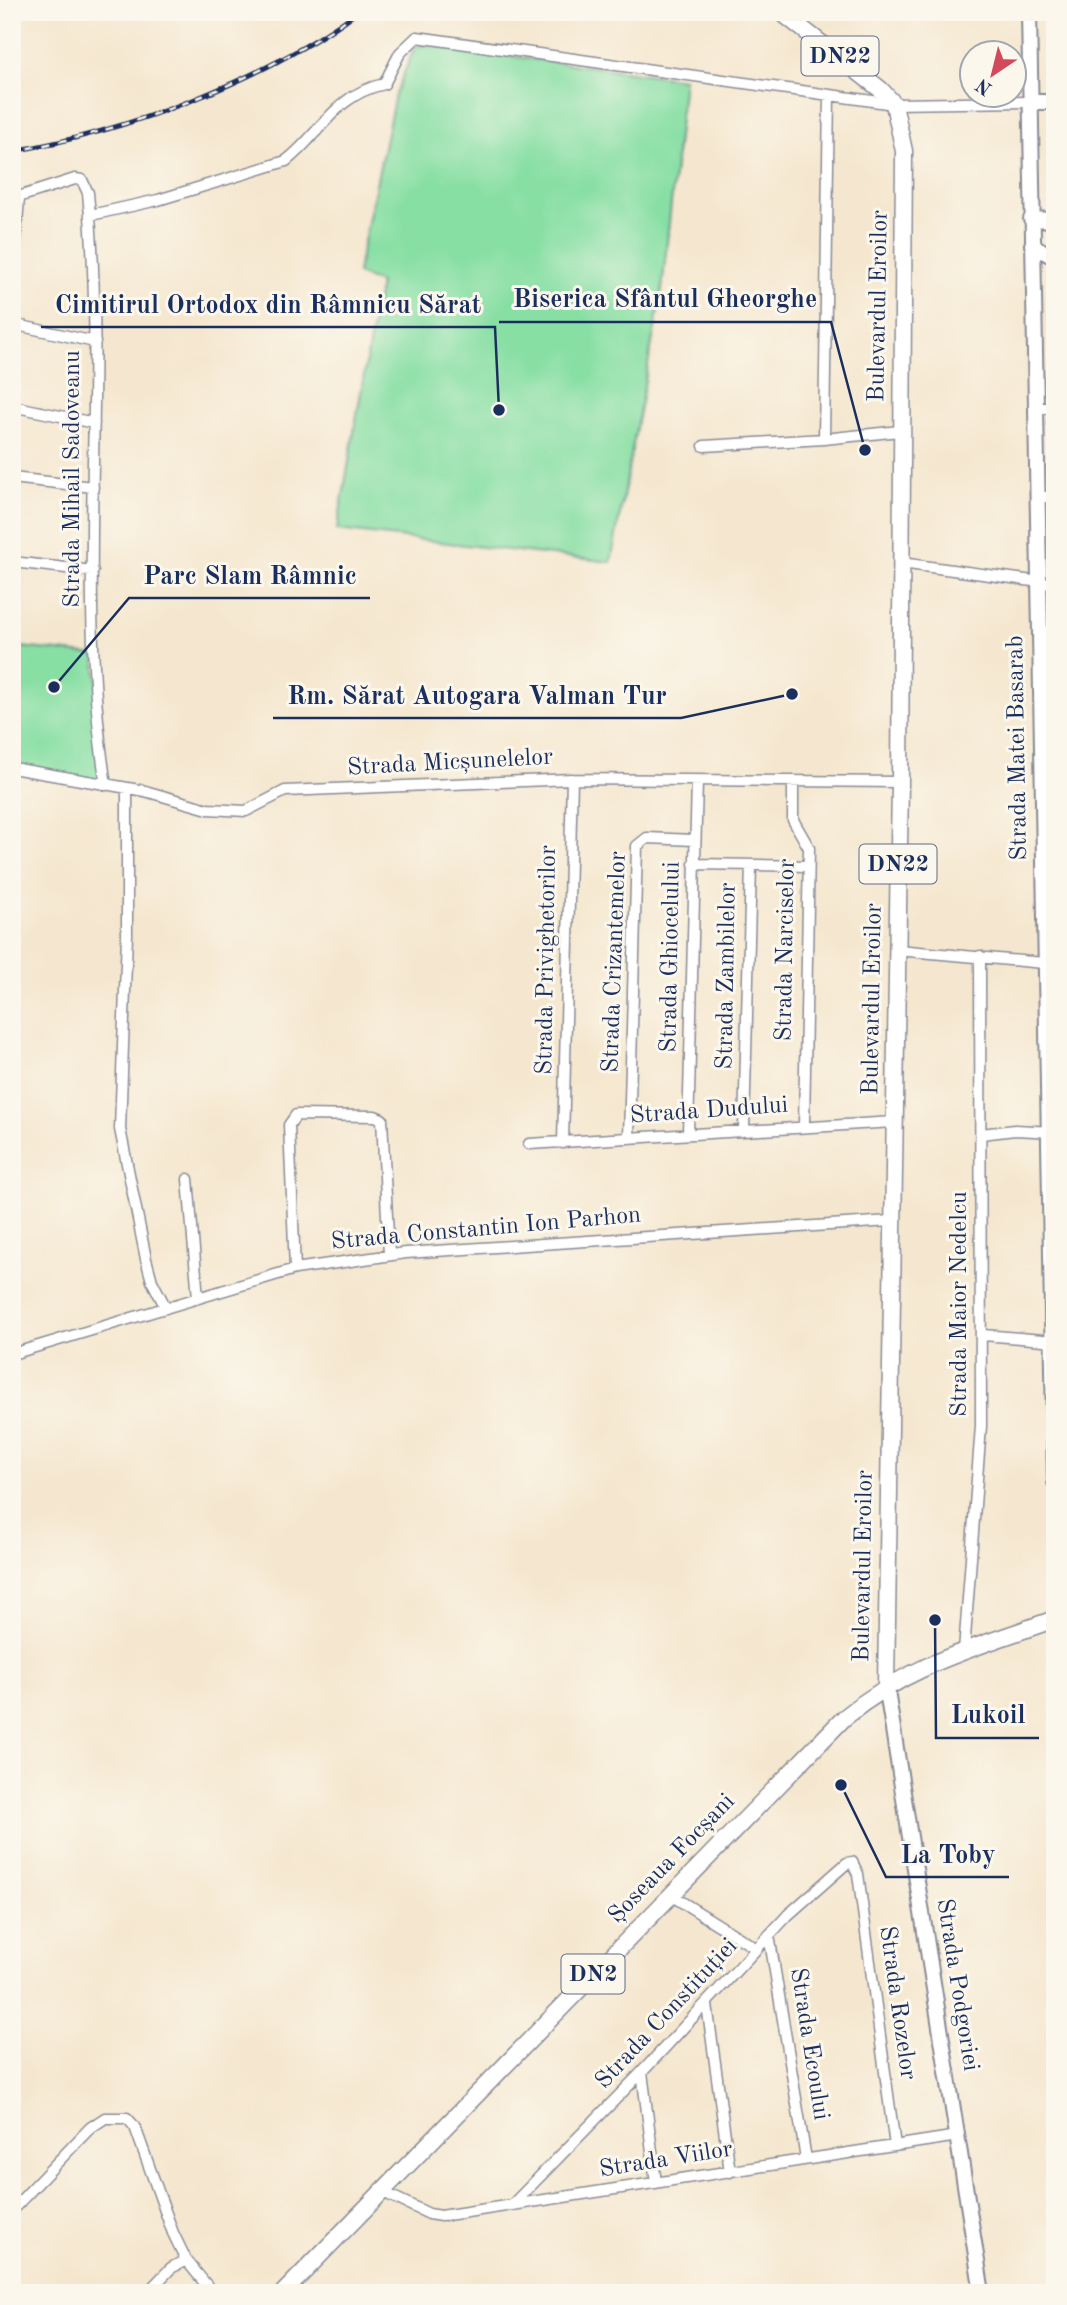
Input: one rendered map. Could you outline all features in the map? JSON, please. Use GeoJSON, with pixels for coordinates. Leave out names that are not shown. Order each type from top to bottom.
{"type":"FeatureCollection","features":[{"type":"Feature","properties":{"kind":"main road","name":"DN22"},"geometry":{"type":"LineString","coordinates":[[781,12],[801,19],[894,104]]}},
{"type":"Feature","properties":{"kind":"main road","name":"Bulevardul Eroilor"},"geometry":{"type":"LineString","coordinates":[[886,1685],[891,1221],[900,782],[904,151],[894,104]]}},
{"type":"Feature","properties":{"kind":"main road","name":"Șoseaua Focșani"},"geometry":{"type":"LineString","coordinates":[[283,2293],[820,1741],[886,1685],[964,1651],[1055,1619]]}},
{"type":"Feature","properties":{"kind":"street","name":"Strada Matei Basarab"},"geometry":{"type":"LineString","coordinates":[[1029,12],[1039,582],[1048,790],[1055,1482]]}},
{"type":"Feature","properties":{"kind":"street"},"geometry":{"type":"LineString","coordinates":[[91,215],[158,200],[261,166],[275,166],[300,149],[344,99],[383,84],[407,44],[424,37],[894,104],[1055,102]]}},
{"type":"Feature","properties":{"kind":"street"},"geometry":{"type":"LineString","coordinates":[[824,439],[829,95]]}},
{"type":"Feature","properties":{"kind":"street","name":"Strada Mihail Sadoveanu"},"geometry":{"type":"LineString","coordinates":[[16,198],[75,179],[82,180],[86,185],[91,215],[95,342],[93,571],[96,719],[106,785]]}},
{"type":"Feature","properties":{"kind":"street"},"geometry":{"type":"LineString","coordinates":[[12,294],[16,198]]}},
{"type":"Feature","properties":{"kind":"street"},"geometry":{"type":"LineString","coordinates":[[1031,219],[1055,220]]}},
{"type":"Feature","properties":{"kind":"street"},"geometry":{"type":"LineString","coordinates":[[1032,245],[1055,258]]}},
{"type":"Feature","properties":{"kind":"street"},"geometry":{"type":"LineString","coordinates":[[12,324],[95,342]]}},
{"type":"Feature","properties":{"kind":"street"},"geometry":{"type":"LineString","coordinates":[[12,406],[94,423]]}},
{"type":"Feature","properties":{"kind":"street"},"geometry":{"type":"LineString","coordinates":[[1037,408],[1055,408]]}},
{"type":"Feature","properties":{"kind":"street"},"geometry":{"type":"LineString","coordinates":[[704,446],[824,439],[901,431]]}},
{"type":"Feature","properties":{"kind":"street"},"geometry":{"type":"LineString","coordinates":[[12,478],[93,487]]}},
{"type":"Feature","properties":{"kind":"street"},"geometry":{"type":"LineString","coordinates":[[1038,496],[1055,497]]}},
{"type":"Feature","properties":{"kind":"street"},"geometry":{"type":"LineString","coordinates":[[12,562],[93,571]]}},
{"type":"Feature","properties":{"kind":"street"},"geometry":{"type":"LineString","coordinates":[[901,563],[1055,584]]}},
{"type":"Feature","properties":{"kind":"street","name":"Strada Micșunelelor"},"geometry":{"type":"LineString","coordinates":[[12,768],[127,788],[208,809],[246,811],[285,791],[572,779],[900,782]]}},
{"type":"Feature","properties":{"kind":"street","name":"Strada Privighetorilor"},"geometry":{"type":"LineString","coordinates":[[563,1143],[572,779]]}},
{"type":"Feature","properties":{"kind":"street","name":"Strada Ghiocelului"},"geometry":{"type":"LineString","coordinates":[[688,1133],[697,780]]}},
{"type":"Feature","properties":{"kind":"street","name":"Strada Narciselor"},"geometry":{"type":"LineString","coordinates":[[793,781],[793,820],[809,848],[804,1125]]}},
{"type":"Feature","properties":{"kind":"street"},"geometry":{"type":"LineString","coordinates":[[127,788],[127,935],[120,1129],[146,1259],[152,1282],[166,1308]]}},
{"type":"Feature","properties":{"kind":"street","name":"Strada Crizantemelor"},"geometry":{"type":"LineString","coordinates":[[629,1138],[637,846],[647,838],[694,840]]}},
{"type":"Feature","properties":{"kind":"street"},"geometry":{"type":"LineString","coordinates":[[694,864],[808,866]]}},
{"type":"Feature","properties":{"kind":"street","name":"Strada Zambilelor"},"geometry":{"type":"LineString","coordinates":[[744,1129],[751,866]]}},
{"type":"Feature","properties":{"kind":"street"},"geometry":{"type":"LineString","coordinates":[[897,950],[1050,964]]}},
{"type":"Feature","properties":{"kind":"street","name":"Strada Maior Nedelcu"},"geometry":{"type":"LineString","coordinates":[[964,1651],[981,1426],[983,1335],[980,956]]}},
{"type":"Feature","properties":{"kind":"street"},"geometry":{"type":"LineString","coordinates":[[295,1269],[289,1125],[296,1115],[375,1116],[382,1119],[389,1255]]}},
{"type":"Feature","properties":{"kind":"street","name":"Strada Dudului"},"geometry":{"type":"LineString","coordinates":[[528,1144],[804,1125],[894,1122]]}},
{"type":"Feature","properties":{"kind":"street"},"geometry":{"type":"LineString","coordinates":[[981,1134],[1015,1130],[1051,1132]]}},
{"type":"Feature","properties":{"kind":"street"},"geometry":{"type":"LineString","coordinates":[[188,1179],[198,1298]]}},
{"type":"Feature","properties":{"kind":"street","name":"Strada Constantin Ion Parhon"},"geometry":{"type":"LineString","coordinates":[[12,1354],[295,1269],[389,1255],[891,1221]]}},
{"type":"Feature","properties":{"kind":"street"},"geometry":{"type":"LineString","coordinates":[[983,1335],[1054,1341]]}},
{"type":"Feature","properties":{"kind":"street","name":"Strada Podgoriei"},"geometry":{"type":"LineString","coordinates":[[886,1685],[982,2293]]}},
{"type":"Feature","properties":{"kind":"street","name":"Strada Constituției"},"geometry":{"type":"LineString","coordinates":[[512,2205],[707,2005],[769,1935],[840,1866],[852,1862],[856,1866]]}},
{"type":"Feature","properties":{"kind":"street","name":"Strada Rozelor"},"geometry":{"type":"LineString","coordinates":[[856,1866],[895,2146]]}},
{"type":"Feature","properties":{"kind":"street"},"geometry":{"type":"LineString","coordinates":[[669,1894],[757,1949]]}},
{"type":"Feature","properties":{"kind":"street","name":"Strada Ecoului"},"geometry":{"type":"LineString","coordinates":[[769,1935],[806,2160]]}},
{"type":"Feature","properties":{"kind":"street"},"geometry":{"type":"LineString","coordinates":[[707,2005],[730,2172]]}},
{"type":"Feature","properties":{"kind":"street"},"geometry":{"type":"LineString","coordinates":[[642,2072],[656,2183]]}},
{"type":"Feature","properties":{"kind":"street"},"geometry":{"type":"LineString","coordinates":[[12,2210],[90,2128],[105,2118],[127,2118],[135,2127],[173,2233],[186,2260],[213,2293]]}},
{"type":"Feature","properties":{"kind":"street","name":"Strada Viilor"},"geometry":{"type":"LineString","coordinates":[[383,2192],[437,2216],[958,2136]]}},
{"type":"Feature","properties":{"kind":"street"},"geometry":{"type":"LineString","coordinates":[[147,2293],[171,2269],[186,2260]]}},
{"type":"Feature","properties":{"kind":"green space"},"geometry":{"type":"Polygon","coordinates":[[[427,45],[684,79],[662,290],[611,562],[337,530],[380,283],[357,274],[395,95],[415,47],[427,45]]]}},
{"type":"Feature","properties":{"kind":"green space"},"geometry":{"type":"Polygon","coordinates":[[[12,646],[95,655],[106,785],[12,768],[12,646]]]}},
{"type":"Feature","properties":{"kind":"railway"},"geometry":{"type":"LineString","coordinates":[[12,151],[100,131],[192,100],[280,60],[321,37],[357,12]]}},
{"type":"Feature","properties":{"kind":"place","name":"Cimitirul Ortodox din Râmnicu Sărat"},"geometry":{"type":"Point","coordinates":[499,410]}},
{"type":"Feature","properties":{"kind":"place","name":"Biserica Sfântul Gheorghe"},"geometry":{"type":"Point","coordinates":[865,450]}},
{"type":"Feature","properties":{"kind":"place","name":"Parc Slam Râmnic"},"geometry":{"type":"Point","coordinates":[54,687]}},
{"type":"Feature","properties":{"kind":"place","name":"Rm. Sărat Autogara Valman Tur"},"geometry":{"type":"Point","coordinates":[792,694]}},
{"type":"Feature","properties":{"kind":"place","name":"Lukoil"},"geometry":{"type":"Point","coordinates":[935,1620]}},
{"type":"Feature","properties":{"kind":"place","name":"La Toby"},"geometry":{"type":"Point","coordinates":[841,1785]}}]}
